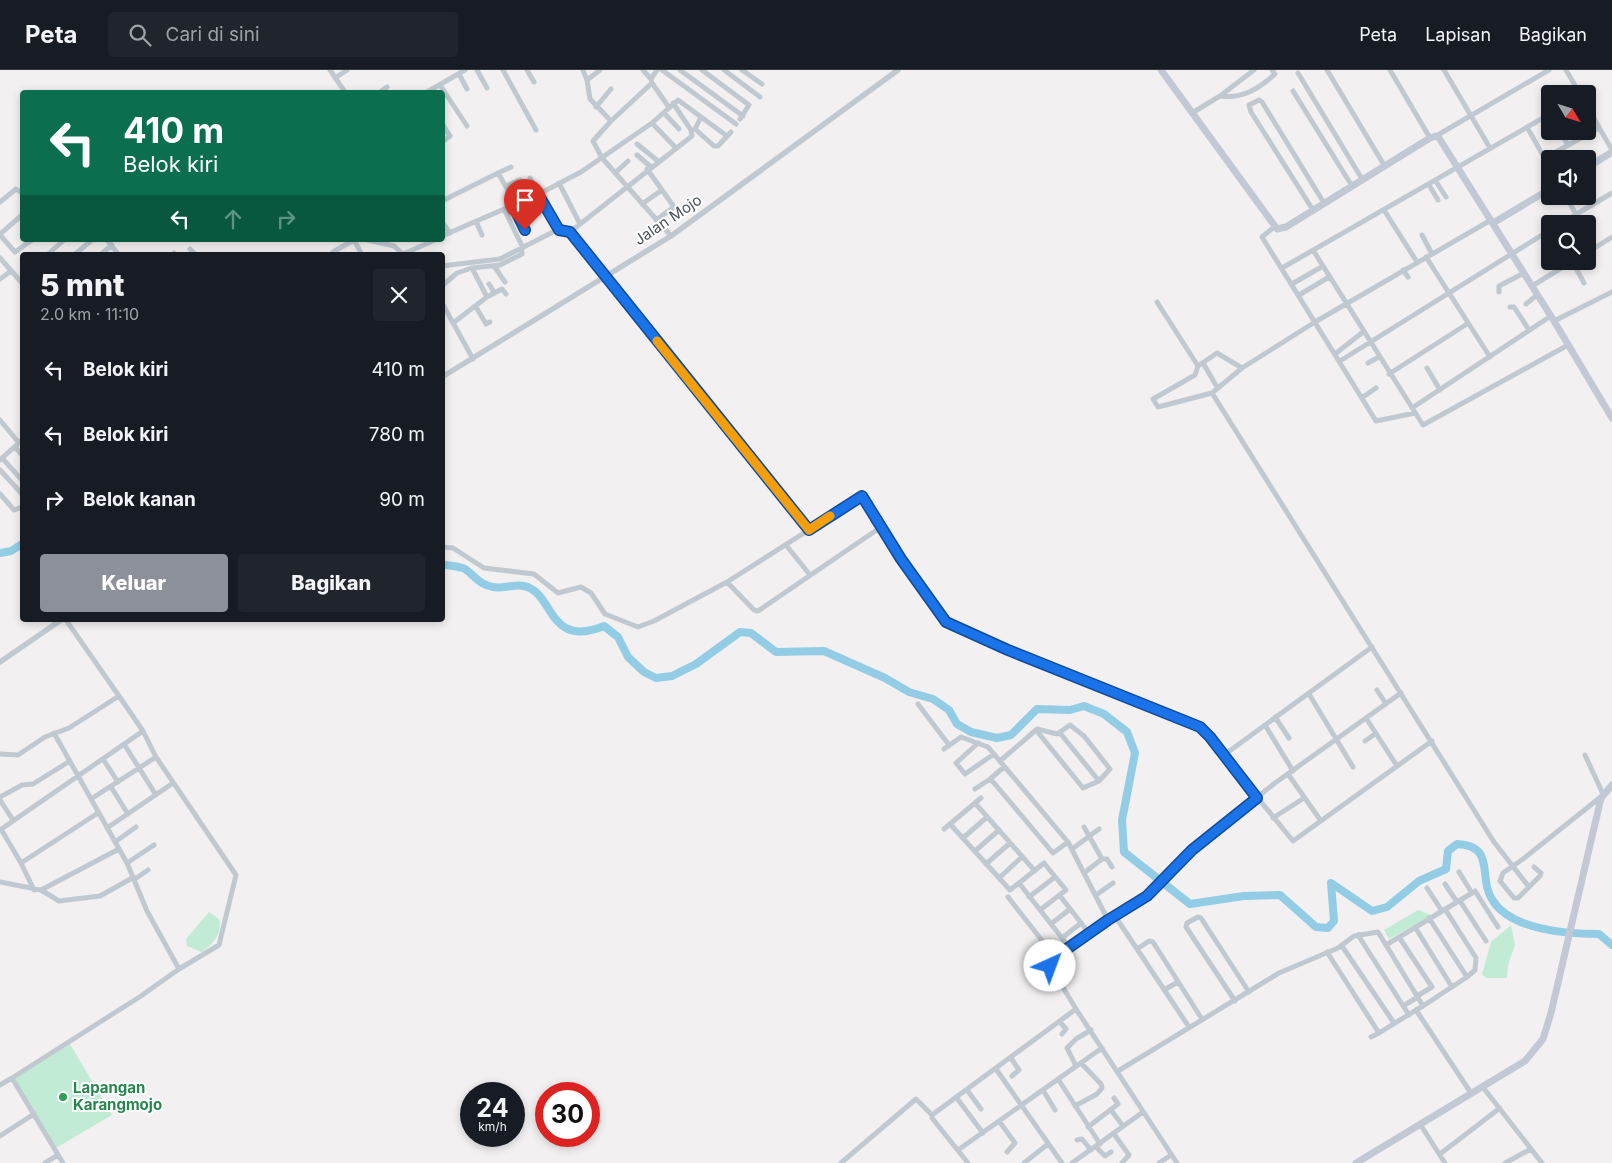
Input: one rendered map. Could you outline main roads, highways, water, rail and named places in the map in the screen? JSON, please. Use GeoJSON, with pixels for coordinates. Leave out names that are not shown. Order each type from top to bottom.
{"type":"FeatureCollection","features":[{"type":"Feature","properties":{"kind":"main road"},"geometry":{"type":"LineString","coordinates":[[1161,70],[1231,164],[1274,227],[1283,229],[1384,165],[1433,137],[1440,140],[1553,319],[1612,418]]}},
{"type":"Feature","properties":{"kind":"main road"},"geometry":{"type":"LineString","coordinates":[[1596,162],[1612,151]]}},
{"type":"Feature","properties":{"kind":"main road"},"geometry":{"type":"LineString","coordinates":[[1492,222],[1541,194]]}},
{"type":"Feature","properties":{"kind":"main road"},"geometry":{"type":"LineString","coordinates":[[1361,1162],[1525,1061],[1539,1046],[1551,1014],[1603,795],[1612,785]]}},
{"type":"Feature","properties":{"kind":"waterway"},"geometry":{"type":"LineString","coordinates":[[0,553],[11,551],[20,545]]}},
{"type":"Feature","properties":{"kind":"waterway"},"geometry":{"type":"LineString","coordinates":[[445,564],[465,569],[488,586],[524,586],[534,591],[542,598],[554,617],[562,625],[572,630],[585,631],[604,626],[618,637],[628,657],[644,672],[656,678],[672,676],[696,664],[740,632],[751,633],[776,652],[824,651],[885,678],[909,692],[933,699],[949,710],[957,724],[971,732],[997,738],[1011,735],[1037,709],[1070,710],[1084,706],[1104,714],[1127,732],[1135,753],[1122,820],[1124,852],[1190,904],[1244,896],[1280,895],[1316,927],[1328,928],[1334,921],[1331,883],[1372,911],[1387,907],[1419,881],[1446,869],[1448,851],[1457,844],[1469,846],[1482,857],[1488,892],[1502,911],[1526,924],[1541,928],[1572,933],[1599,934],[1612,945]]}},
{"type":"Feature","properties":{"kind":"place","name":"Lapangan Karangmojo"},"geometry":{"type":"Point","coordinates":[63,1097]}}]}
